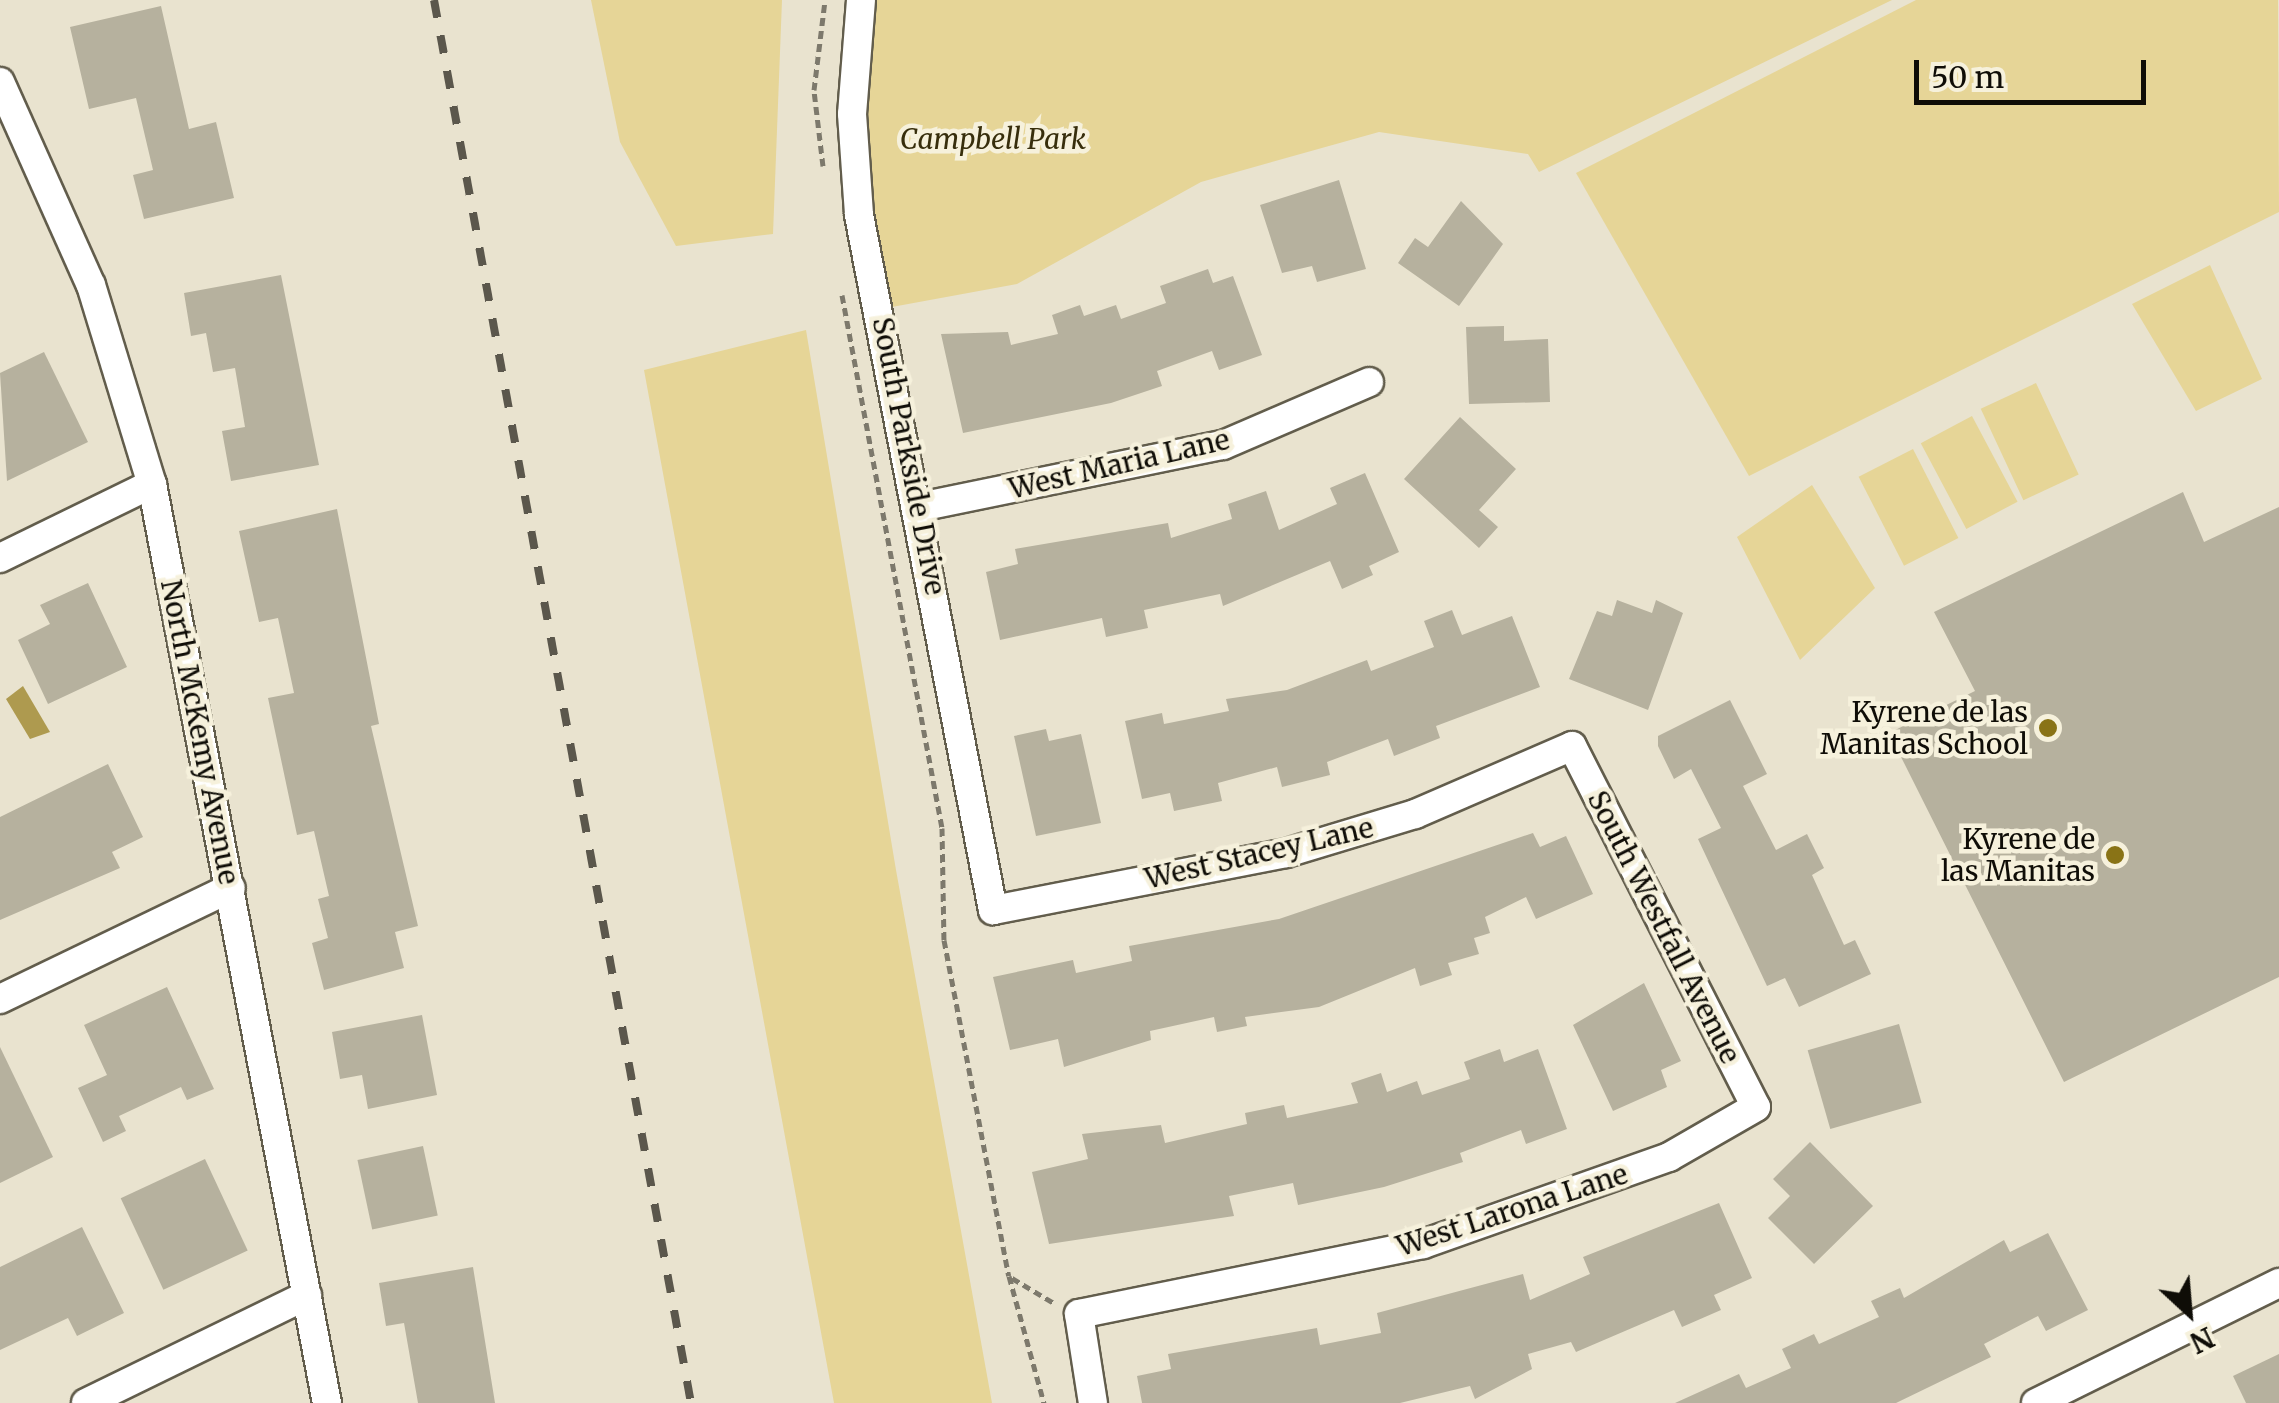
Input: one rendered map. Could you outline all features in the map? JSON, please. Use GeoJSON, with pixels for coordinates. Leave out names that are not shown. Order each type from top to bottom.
{"type":"FeatureCollection","features":[{"type":"Feature","properties":{"kind":"street","name":"South Parkside Drive"},"geometry":{"type":"LineString","coordinates":[[861,0],[852,114],[858,215],[920,507],[993,910]]}},
{"type":"Feature","properties":{"kind":"street","name":"North McKemy Avenue"},"geometry":{"type":"LineString","coordinates":[[0,82],[6,112],[91,285],[152,484],[327,1403]]}},
{"type":"Feature","properties":{"kind":"street","name":"West Maria Lane"},"geometry":{"type":"LineString","coordinates":[[920,507],[1223,445],[1369,382]]}},
{"type":"Feature","properties":{"kind":"street"},"geometry":{"type":"LineString","coordinates":[[0,558],[152,484]]}},
{"type":"Feature","properties":{"kind":"street","name":"West Stacey Lane"},"geometry":{"type":"LineString","coordinates":[[993,910],[1286,853],[1416,814],[1572,746]]}},
{"type":"Feature","properties":{"kind":"street","name":"South Westfall Avenue"},"geometry":{"type":"LineString","coordinates":[[1572,746],[1756,1107]]}},
{"type":"Feature","properties":{"kind":"street"},"geometry":{"type":"LineString","coordinates":[[0,999],[231,888]]}},
{"type":"Feature","properties":{"kind":"street","name":"West Larona Lane"},"geometry":{"type":"LineString","coordinates":[[1079,1314],[1424,1244],[1669,1157],[1756,1107]]}},
{"type":"Feature","properties":{"kind":"street"},"geometry":{"type":"LineString","coordinates":[[2036,1403],[2279,1284]]}},
{"type":"Feature","properties":{"kind":"street"},"geometry":{"type":"LineString","coordinates":[[86,1403],[307,1295]]}},
{"type":"Feature","properties":{"kind":"street"},"geometry":{"type":"LineString","coordinates":[[1079,1314],[1093,1403]]}},
{"type":"Feature","properties":{"kind":"path"},"geometry":{"type":"LineString","coordinates":[[825,0],[814,90],[826,188]]}},
{"type":"Feature","properties":{"kind":"path"},"geometry":{"type":"LineString","coordinates":[[840,284],[942,828],[944,940],[1009,1276],[1044,1403]]}},
{"type":"Feature","properties":{"kind":"path"},"geometry":{"type":"LineString","coordinates":[[1009,1276],[1079,1314]]}},
{"type":"Feature","properties":{"kind":"green space"},"geometry":{"type":"Polygon","coordinates":[[[591,0],[782,0],[773,234],[676,246],[620,142],[591,0]]]}},
{"type":"Feature","properties":{"kind":"green space","name":"Campbell Park"},"geometry":{"type":"Polygon","coordinates":[[[861,0],[1892,0],[1539,172],[1528,154],[1379,132],[1201,182],[1017,284],[881,309],[859,215],[861,0]]]}},
{"type":"Feature","properties":{"kind":"green space"},"geometry":{"type":"Polygon","coordinates":[[[1916,0],[2278,0],[2279,212],[1749,476],[1576,173],[1916,0]]]}},
{"type":"Feature","properties":{"kind":"green space"},"geometry":{"type":"Polygon","coordinates":[[[2210,265],[2262,379],[2196,411],[2132,304],[2210,265]]]}},
{"type":"Feature","properties":{"kind":"green space"},"geometry":{"type":"Polygon","coordinates":[[[806,330],[896,870],[992,1403],[834,1403],[644,370],[806,330]]]}},
{"type":"Feature","properties":{"kind":"green space"},"geometry":{"type":"Polygon","coordinates":[[[2036,383],[2079,475],[2023,500],[1981,409],[2036,383]]]}},
{"type":"Feature","properties":{"kind":"green space"},"geometry":{"type":"Polygon","coordinates":[[[1972,416],[2018,502],[1966,529],[1921,443],[1972,416]]]}},
{"type":"Feature","properties":{"kind":"green space"},"geometry":{"type":"Polygon","coordinates":[[[1913,449],[1958,538],[1904,566],[1859,477],[1913,449]]]}},
{"type":"Feature","properties":{"kind":"green space"},"geometry":{"type":"Polygon","coordinates":[[[1812,485],[1875,588],[1800,660],[1737,537],[1812,485]]]}},
{"type":"Feature","properties":{"kind":"shaded area"},"geometry":{"type":"Polygon","coordinates":[[[23,686],[50,732],[30,739],[6,699],[23,686]]]}},
{"type":"Feature","properties":{"kind":"building"},"geometry":{"type":"Polygon","coordinates":[[[161,6],[189,129],[216,122],[234,198],[144,219],[133,175],[153,170],[136,98],[89,109],[70,27],[161,6]]]}},
{"type":"Feature","properties":{"kind":"building"},"geometry":{"type":"Polygon","coordinates":[[[1339,180],[1366,269],[1317,282],[1312,266],[1282,273],[1260,205],[1339,180]]]}},
{"type":"Feature","properties":{"kind":"building"},"geometry":{"type":"Polygon","coordinates":[[[1461,201],[1503,244],[1459,306],[1398,263],[1415,238],[1428,247],[1461,201]]]}},
{"type":"Feature","properties":{"kind":"building"},"geometry":{"type":"Polygon","coordinates":[[[1208,269],[1213,283],[1233,276],[1262,355],[1219,370],[1212,351],[1157,371],[1162,386],[1111,403],[963,433],[941,334],[1008,332],[1011,345],[1058,334],[1052,315],[1080,305],[1084,316],[1116,305],[1121,319],[1166,303],[1160,286],[1208,269]]]}},
{"type":"Feature","properties":{"kind":"building"},"geometry":{"type":"Polygon","coordinates":[[[281,275],[319,465],[231,481],[222,431],[245,427],[235,368],[213,372],[206,333],[191,336],[184,293],[281,275]]]}},
{"type":"Feature","properties":{"kind":"building"},"geometry":{"type":"Polygon","coordinates":[[[1504,326],[1504,341],[1548,339],[1550,402],[1469,404],[1466,327],[1504,326]]]}},
{"type":"Feature","properties":{"kind":"building"},"geometry":{"type":"Polygon","coordinates":[[[44,352],[88,442],[7,481],[0,373],[44,352]]]}},
{"type":"Feature","properties":{"kind":"building"},"geometry":{"type":"Polygon","coordinates":[[[1460,417],[1516,469],[1479,510],[1498,527],[1479,548],[1404,479],[1460,417]]]}},
{"type":"Feature","properties":{"kind":"building"},"geometry":{"type":"Polygon","coordinates":[[[1365,473],[1399,552],[1369,566],[1373,575],[1342,589],[1330,561],[1223,606],[1220,594],[1144,610],[1148,628],[1106,637],[1102,618],[1000,640],[986,572],[1018,564],[1015,549],[1168,523],[1171,538],[1232,519],[1228,504],[1266,491],[1279,530],[1337,504],[1330,488],[1365,473]]]}},
{"type":"Feature","properties":{"kind":"building","name":"Kyrene de las Manitas"},"geometry":{"type":"Polygon","coordinates":[[[2183,492],[2204,542],[2279,507],[2279,977],[2064,1082],[1889,733],[1975,691],[1934,612],[2183,492]]]}},
{"type":"Feature","properties":{"kind":"building"},"geometry":{"type":"Polygon","coordinates":[[[337,509],[379,724],[371,726],[418,926],[395,932],[404,968],[324,990],[312,943],[328,938],[318,899],[329,896],[314,831],[297,835],[268,698],[294,693],[278,618],[259,622],[239,531],[337,509]]]}},
{"type":"Feature","properties":{"kind":"building"},"geometry":{"type":"Polygon","coordinates":[[[88,583],[127,667],[48,704],[18,640],[50,624],[40,605],[88,583]]]}},
{"type":"Feature","properties":{"kind":"building"},"geometry":{"type":"Polygon","coordinates":[[[1617,600],[1652,613],[1656,600],[1683,613],[1648,710],[1569,679],[1597,611],[1612,616],[1617,600]]]}},
{"type":"Feature","properties":{"kind":"building"},"geometry":{"type":"Polygon","coordinates":[[[1452,610],[1462,635],[1512,616],[1540,687],[1436,726],[1440,738],[1394,756],[1388,739],[1327,762],[1330,775],[1282,787],[1277,767],[1218,783],[1222,801],[1174,811],[1170,793],[1142,799],[1125,721],[1162,713],[1164,724],[1229,711],[1226,699],[1287,690],[1367,660],[1371,671],[1434,647],[1424,621],[1452,610]]]}},
{"type":"Feature","properties":{"kind":"building"},"geometry":{"type":"Polygon","coordinates":[[[1730,700],[1767,774],[1743,786],[1776,850],[1807,834],[1824,868],[1812,875],[1844,945],[1855,940],[1871,974],[1799,1007],[1785,978],[1767,986],[1698,839],[1721,828],[1691,769],[1674,779],[1658,746],[1658,736],[1730,700]]]}},
{"type":"Feature","properties":{"kind":"building"},"geometry":{"type":"Polygon","coordinates":[[[1046,729],[1049,741],[1081,734],[1101,823],[1036,836],[1014,736],[1046,729]]]}},
{"type":"Feature","properties":{"kind":"building"},"geometry":{"type":"Polygon","coordinates":[[[108,764],[143,837],[112,852],[120,868],[0,920],[0,817],[108,764]]]}},
{"type":"Feature","properties":{"kind":"building"},"geometry":{"type":"Polygon","coordinates":[[[1533,833],[1540,847],[1566,836],[1593,894],[1536,919],[1526,897],[1485,917],[1490,933],[1474,938],[1479,954],[1448,963],[1452,975],[1420,986],[1415,968],[1319,1007],[1245,1017],[1247,1026],[1217,1032],[1214,1017],[1150,1031],[1151,1040],[1064,1067],[1058,1039],[1010,1050],[993,977],[1073,960],[1076,973],[1132,961],[1129,946],[1279,919],[1533,833]]]}},
{"type":"Feature","properties":{"kind":"building"},"geometry":{"type":"Polygon","coordinates":[[[1644,983],[1681,1061],[1661,1070],[1667,1087],[1613,1111],[1573,1025],[1644,983]]]}},
{"type":"Feature","properties":{"kind":"building"},"geometry":{"type":"Polygon","coordinates":[[[167,987],[214,1089],[187,1100],[181,1087],[119,1116],[126,1131],[103,1142],[78,1088],[107,1075],[84,1025],[167,987]]]}},
{"type":"Feature","properties":{"kind":"building"},"geometry":{"type":"Polygon","coordinates":[[[422,1015],[437,1095],[368,1109],[362,1075],[340,1079],[332,1032],[422,1015]]]}},
{"type":"Feature","properties":{"kind":"building"},"geometry":{"type":"Polygon","coordinates":[[[1899,1024],[1922,1103],[1830,1129],[1808,1050],[1899,1024]]]}},
{"type":"Feature","properties":{"kind":"building"},"geometry":{"type":"Polygon","coordinates":[[[0,1047],[53,1157],[0,1183],[0,1047]]]}},
{"type":"Feature","properties":{"kind":"building"},"geometry":{"type":"Polygon","coordinates":[[[1500,1049],[1504,1062],[1538,1049],[1567,1129],[1526,1144],[1521,1130],[1460,1153],[1463,1162],[1384,1187],[1298,1205],[1293,1183],[1229,1196],[1234,1216],[1049,1244],[1032,1172],[1088,1159],[1082,1134],[1161,1125],[1165,1143],[1247,1124],[1245,1113],[1284,1105],[1287,1118],[1358,1103],[1351,1083],[1381,1073],[1387,1092],[1417,1081],[1422,1095],[1470,1079],[1464,1062],[1500,1049]]]}},
{"type":"Feature","properties":{"kind":"building"},"geometry":{"type":"Polygon","coordinates":[[[1810,1142],[1873,1206],[1814,1264],[1768,1218],[1790,1196],[1773,1179],[1810,1142]]]}},
{"type":"Feature","properties":{"kind":"building"},"geometry":{"type":"Polygon","coordinates":[[[423,1146],[438,1215],[372,1229],[357,1160],[423,1146]]]}},
{"type":"Feature","properties":{"kind":"building"},"geometry":{"type":"Polygon","coordinates":[[[205,1159],[248,1251],[163,1290],[121,1198],[205,1159]]]}},
{"type":"Feature","properties":{"kind":"building"},"geometry":{"type":"Polygon","coordinates":[[[1719,1203],[1752,1278],[1714,1295],[1721,1310],[1682,1327],[1674,1310],[1576,1352],[1571,1342],[1528,1354],[1532,1369],[1475,1399],[1470,1386],[1400,1403],[1142,1403],[1137,1376],[1171,1369],[1168,1354],[1317,1328],[1320,1345],[1381,1333],[1377,1313],[1523,1274],[1530,1300],[1590,1274],[1583,1257],[1719,1203]]]}},
{"type":"Feature","properties":{"kind":"building"},"geometry":{"type":"Polygon","coordinates":[[[82,1227],[124,1313],[77,1336],[68,1318],[0,1350],[0,1267],[82,1227]]]}},
{"type":"Feature","properties":{"kind":"building"},"geometry":{"type":"Polygon","coordinates":[[[2048,1233],[2088,1310],[2046,1331],[2038,1316],[1984,1344],[1991,1357],[1896,1403],[1675,1403],[1739,1374],[1746,1388],[1791,1368],[1782,1349],[1814,1334],[1819,1344],[1879,1317],[1871,1301],[1900,1288],[1904,1298],[2004,1240],[2010,1252],[2048,1233]]]}},
{"type":"Feature","properties":{"kind":"building"},"geometry":{"type":"Polygon","coordinates":[[[473,1267],[495,1403],[418,1403],[404,1323],[386,1326],[379,1283],[473,1267]]]}},
{"type":"Feature","properties":{"kind":"building"},"geometry":{"type":"Polygon","coordinates":[[[2279,1354],[2279,1403],[2246,1403],[2233,1376],[2279,1354]]]}},
{"type":"Feature","properties":{"kind":"railway"},"geometry":{"type":"LineString","coordinates":[[434,0],[691,1403]]}},
{"type":"Feature","properties":{"kind":"place","name":"Kyrene de las Manitas School"},"geometry":{"type":"Point","coordinates":[2048,728]}},
{"type":"Feature","properties":{"kind":"place","name":"Kyrene de las Manitas"},"geometry":{"type":"Point","coordinates":[2115,855]}}]}
